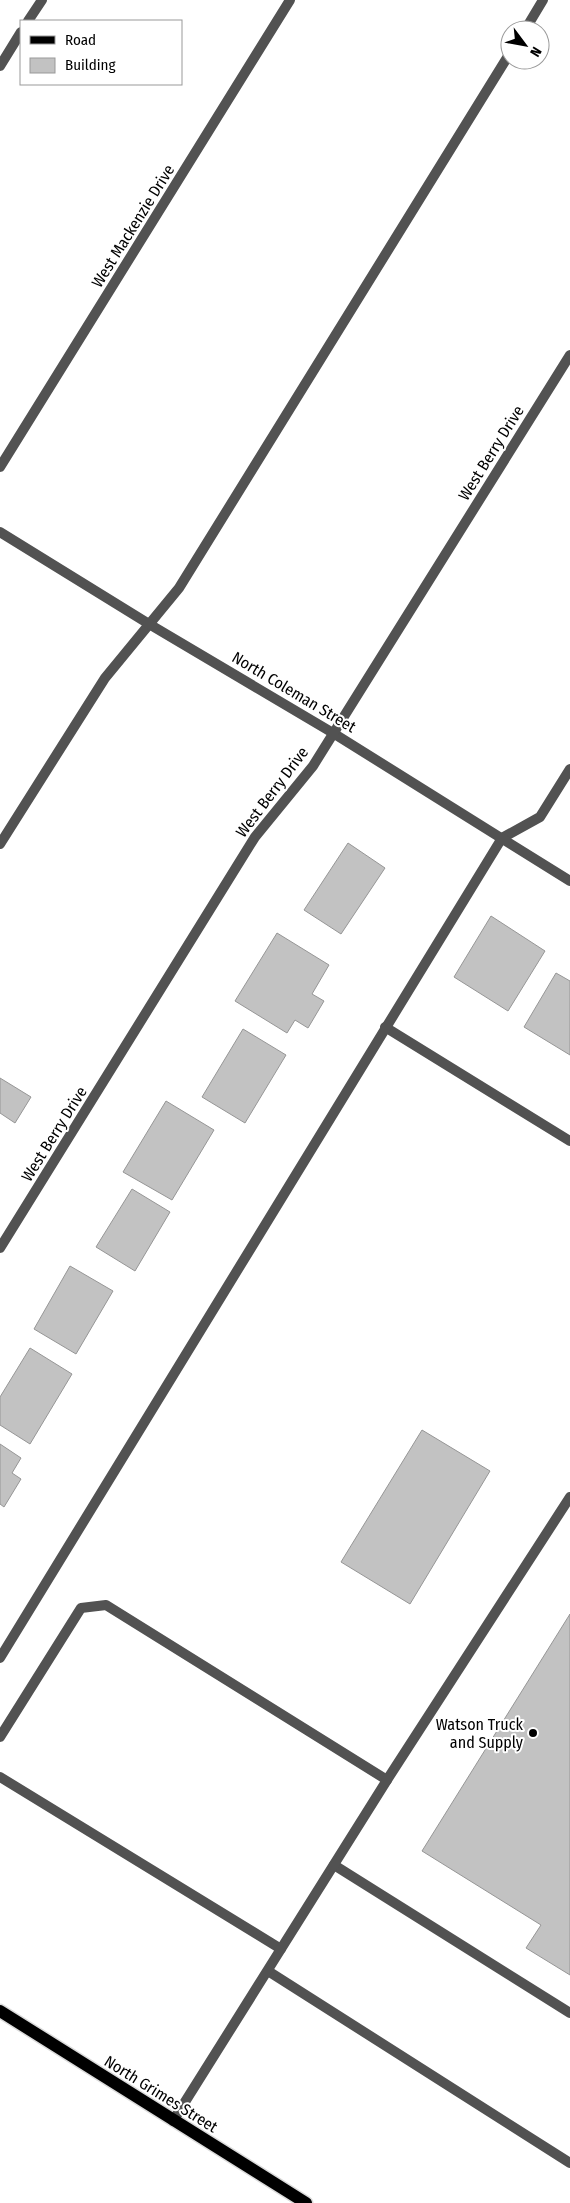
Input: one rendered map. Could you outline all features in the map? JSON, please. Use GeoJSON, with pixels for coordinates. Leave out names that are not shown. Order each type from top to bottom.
{"type":"FeatureCollection","features":[{"type":"Feature","properties":{"kind":"main road","name":"North Grimes Street"},"geometry":{"type":"LineString","coordinates":[[0,2011],[306,2203]]}},
{"type":"Feature","properties":{"kind":"street"},"geometry":{"type":"LineString","coordinates":[[29,20],[42,0]]}},
{"type":"Feature","properties":{"kind":"street","name":"West Mackenzie Drive"},"geometry":{"type":"LineString","coordinates":[[0,467],[290,0]]}},
{"type":"Feature","properties":{"kind":"street"},"geometry":{"type":"LineString","coordinates":[[531,20],[544,0]]}},
{"type":"Feature","properties":{"kind":"street"},"geometry":{"type":"LineString","coordinates":[[0,66],[20,34]]}},
{"type":"Feature","properties":{"kind":"street"},"geometry":{"type":"LineString","coordinates":[[0,844],[105,678],[179,588],[500,69]]}},
{"type":"Feature","properties":{"kind":"street","name":"West Berry Drive"},"geometry":{"type":"LineString","coordinates":[[0,1248],[255,837],[312,766],[570,355]]}},
{"type":"Feature","properties":{"kind":"street","name":"North Coleman Street"},"geometry":{"type":"LineString","coordinates":[[0,532],[149,624],[333,732],[570,881]]}},
{"type":"Feature","properties":{"kind":"street"},"geometry":{"type":"LineString","coordinates":[[0,1658],[502,838],[540,817],[570,768]]}},
{"type":"Feature","properties":{"kind":"street"},"geometry":{"type":"LineString","coordinates":[[385,1027],[570,1141]]}},
{"type":"Feature","properties":{"kind":"street"},"geometry":{"type":"LineString","coordinates":[[173,2121],[388,1780],[570,1497]]}},
{"type":"Feature","properties":{"kind":"street"},"geometry":{"type":"LineString","coordinates":[[0,1737],[81,1608],[106,1605],[388,1780]]}},
{"type":"Feature","properties":{"kind":"street"},"geometry":{"type":"LineString","coordinates":[[0,1777],[281,1949]]}},
{"type":"Feature","properties":{"kind":"street"},"geometry":{"type":"LineString","coordinates":[[334,1865],[570,2014]]}},
{"type":"Feature","properties":{"kind":"street"},"geometry":{"type":"LineString","coordinates":[[268,1970],[570,2163]]}},
{"type":"Feature","properties":{"kind":"building"},"geometry":{"type":"Polygon","coordinates":[[[348,843],[385,868],[341,934],[304,910],[348,843]]]}},
{"type":"Feature","properties":{"kind":"building"},"geometry":{"type":"Polygon","coordinates":[[[491,916],[545,951],[508,1011],[454,977],[491,916]]]}},
{"type":"Feature","properties":{"kind":"building"},"geometry":{"type":"Polygon","coordinates":[[[277,933],[329,965],[312,994],[324,1001],[308,1028],[295,1020],[287,1033],[235,1001],[277,933]]]}},
{"type":"Feature","properties":{"kind":"building"},"geometry":{"type":"Polygon","coordinates":[[[556,973],[570,981],[570,1055],[524,1027],[556,973]]]}},
{"type":"Feature","properties":{"kind":"building"},"geometry":{"type":"Polygon","coordinates":[[[243,1029],[286,1055],[245,1123],[202,1097],[243,1029]]]}},
{"type":"Feature","properties":{"kind":"building"},"geometry":{"type":"Polygon","coordinates":[[[0,1078],[31,1097],[15,1123],[0,1113],[0,1078]]]}},
{"type":"Feature","properties":{"kind":"building"},"geometry":{"type":"Polygon","coordinates":[[[166,1101],[214,1130],[172,1200],[123,1172],[166,1101]]]}},
{"type":"Feature","properties":{"kind":"building"},"geometry":{"type":"Polygon","coordinates":[[[132,1189],[170,1212],[135,1271],[96,1247],[132,1189]]]}},
{"type":"Feature","properties":{"kind":"building"},"geometry":{"type":"Polygon","coordinates":[[[70,1266],[113,1291],[76,1354],[34,1329],[70,1266]]]}},
{"type":"Feature","properties":{"kind":"building"},"geometry":{"type":"Polygon","coordinates":[[[30,1348],[72,1374],[30,1444],[0,1425],[0,1397],[30,1348]]]}},
{"type":"Feature","properties":{"kind":"building"},"geometry":{"type":"Polygon","coordinates":[[[422,1430],[490,1471],[410,1604],[341,1562],[422,1430]]]}},
{"type":"Feature","properties":{"kind":"building"},"geometry":{"type":"Polygon","coordinates":[[[0,1444],[21,1458],[12,1473],[21,1479],[4,1507],[0,1504],[0,1444]]]}},
{"type":"Feature","properties":{"kind":"building","name":"Watson Truck and Supply"},"geometry":{"type":"Polygon","coordinates":[[[570,1614],[570,1975],[526,1948],[541,1925],[422,1851],[570,1614]]]}},
{"type":"Feature","properties":{"kind":"place","name":"Watson Truck and Supply"},"geometry":{"type":"Point","coordinates":[533,1733]}}]}
